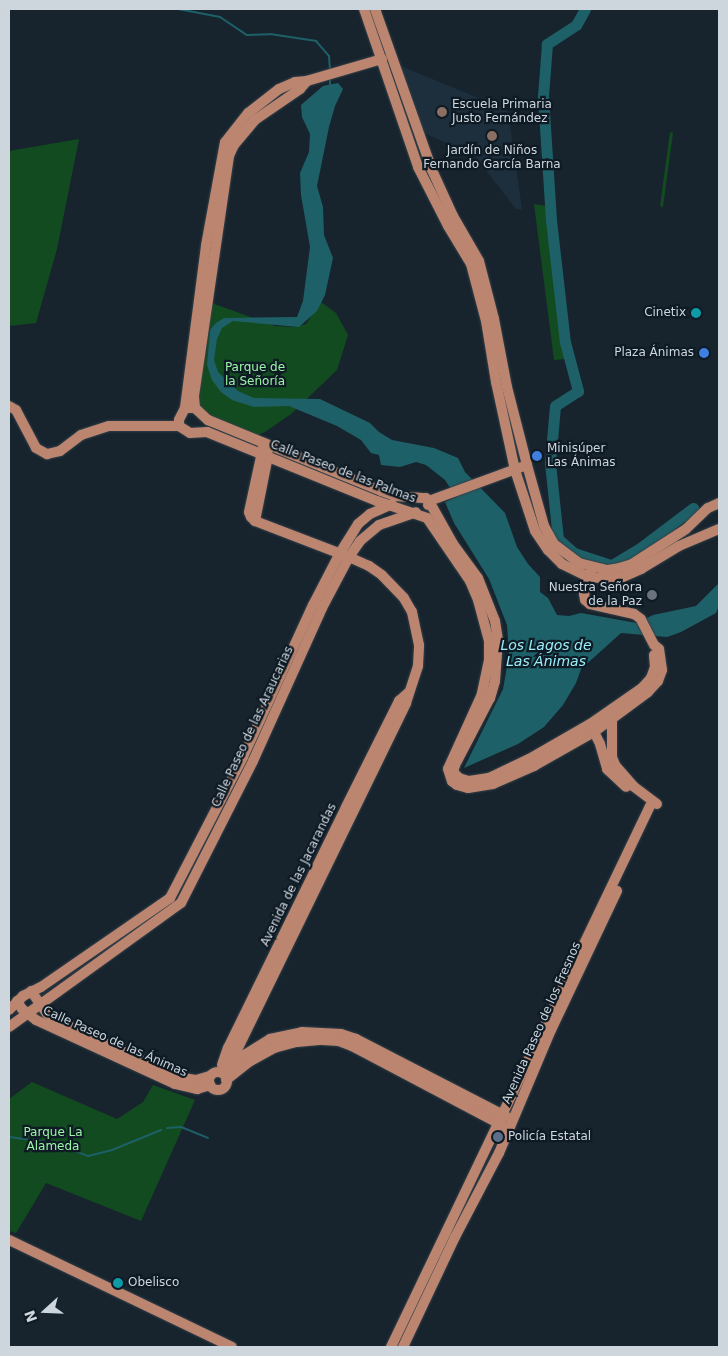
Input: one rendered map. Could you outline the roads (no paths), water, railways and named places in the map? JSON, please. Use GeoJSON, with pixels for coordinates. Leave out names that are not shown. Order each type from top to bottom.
{"type":"FeatureCollection","features":[{"type":"Feature","properties":{"kind":"street"},"geometry":{"type":"LineString","coordinates":[[364,9],[418,166],[448,226],[471,264],[486,321],[495,376],[515,470],[535,532],[548,550],[562,564],[612,579],[623,577],[679,546],[715,531],[705,516],[708,512],[719,508]]}},
{"type":"Feature","properties":{"kind":"street"},"geometry":{"type":"LineString","coordinates":[[375,9],[432,170],[453,216],[479,261],[527,465],[544,526],[554,544],[590,572],[608,570],[632,564],[686,529],[708,508],[719,504]]}},
{"type":"Feature","properties":{"kind":"street"},"geometry":{"type":"LineString","coordinates":[[382,59],[384,52],[392,54]]}},
{"type":"Feature","properties":{"kind":"street"},"geometry":{"type":"LineString","coordinates":[[179,426],[179,420],[190,408],[194,396],[208,271],[229,156],[234,145],[255,120],[300,89],[307,81],[382,59]]}},
{"type":"Feature","properties":{"kind":"street","name":"Calle Paseo de las Palmas"},"geometry":{"type":"LineString","coordinates":[[9,406],[16,410],[36,448],[41,452],[53,453],[81,435],[109,426],[179,426],[190,433],[206,432],[376,501],[390,504],[427,518],[470,581],[478,600],[489,641],[487,678],[482,694],[448,769],[452,781],[457,785],[468,788],[492,784],[534,766],[594,732],[648,692],[658,681],[662,670],[659,649],[653,642],[642,619],[634,614],[590,604],[585,600],[584,594],[590,572]]}},
{"type":"Feature","properties":{"kind":"street","name":"Calle Paseo de las Palmas"},"geometry":{"type":"LineString","coordinates":[[190,408],[208,420],[381,491],[409,498],[417,496],[429,500],[453,544],[478,578],[495,621],[498,640],[496,681],[490,698],[455,765],[454,772],[459,778],[468,781],[489,778],[529,759],[611,710],[642,688],[651,678],[655,667],[653,642]]}},
{"type":"Feature","properties":{"kind":"street"},"geometry":{"type":"LineString","coordinates":[[264,442],[265,455]]}},
{"type":"Feature","properties":{"kind":"street","name":"Avenida de las Jacarandas"},"geometry":{"type":"LineString","coordinates":[[219,1077],[241,1042],[406,703],[418,666],[420,645],[412,612],[404,598],[382,575],[369,566],[344,555],[255,522],[249,512],[265,455]]}},
{"type":"Feature","properties":{"kind":"street","name":"Calle Paseo de las Araucarias"},"geometry":{"type":"LineString","coordinates":[[9,1010],[31,992],[164,903],[176,891],[243,757],[313,605],[344,555],[379,525],[425,509],[429,500],[527,465]]}},
{"type":"Feature","properties":{"kind":"street","name":"Calle Paseo de las Araucarias"},"geometry":{"type":"LineString","coordinates":[[9,1027],[181,903],[253,761],[358,524],[370,514],[390,504],[409,498]]}},
{"type":"Feature","properties":{"kind":"street","name":"Avenida de las Jacarandas"},"geometry":{"type":"LineString","coordinates":[[219,1077],[228,1048],[298,903],[399,701],[408,693]]}},
{"type":"Feature","properties":{"kind":"street"},"geometry":{"type":"LineString","coordinates":[[612,718],[612,757],[615,766],[654,805]]}},
{"type":"Feature","properties":{"kind":"street"},"geometry":{"type":"LineString","coordinates":[[594,732],[600,744],[603,762],[612,776],[654,805]]}},
{"type":"Feature","properties":{"kind":"street","name":"Avenida Paseo de los Fresnos"},"geometry":{"type":"LineString","coordinates":[[391,1347],[499,1119],[654,805]]}},
{"type":"Feature","properties":{"kind":"street","name":"Avenida Paseo de los Fresnos"},"geometry":{"type":"LineString","coordinates":[[403,1347],[462,1224],[499,1153],[551,1030],[654,805]]}},
{"type":"Feature","properties":{"kind":"street","name":"Calle Paseo de las Ánimas"},"geometry":{"type":"LineString","coordinates":[[31,992],[47,1014],[54,1019],[177,1077],[196,1080],[219,1077]]}},
{"type":"Feature","properties":{"kind":"street","name":"Calle Paseo de las Ánimas"},"geometry":{"type":"LineString","coordinates":[[17,1002],[27,1014],[80,1041],[175,1084],[196,1089],[219,1077]]}},
{"type":"Feature","properties":{"kind":"street"},"geometry":{"type":"LineString","coordinates":[[219,1077],[249,1051],[270,1039],[288,1033],[322,1032],[342,1034],[356,1039],[499,1119]]}},
{"type":"Feature","properties":{"kind":"street"},"geometry":{"type":"LineString","coordinates":[[219,1077],[274,1048],[297,1042],[339,1041],[511,1124]]}},
{"type":"Feature","properties":{"kind":"street"},"geometry":{"type":"LineString","coordinates":[[241,1042],[244,1052],[249,1051]]}},
{"type":"Feature","properties":{"kind":"street"},"geometry":{"type":"LineString","coordinates":[[452,1218],[462,1224]]}},
{"type":"Feature","properties":{"kind":"street"},"geometry":{"type":"LineString","coordinates":[[9,1240],[232,1347]]}},
{"type":"Feature","properties":{"kind":"water","name":"Los Lagos de Las Ánimas"},"geometry":{"type":"Polygon","coordinates":[[[338,83],[343,89],[335,106],[329,127],[317,186],[323,207],[324,235],[333,258],[325,295],[317,311],[299,327],[233,321],[222,328],[217,339],[214,360],[218,372],[238,391],[254,398],[320,399],[370,423],[379,432],[392,440],[434,448],[458,458],[465,472],[505,513],[517,547],[528,564],[540,577],[540,592],[548,598],[557,615],[569,616],[581,613],[637,623],[653,615],[696,606],[719,583],[719,606],[716,613],[681,632],[667,637],[621,633],[581,669],[576,683],[563,705],[544,727],[518,744],[464,768],[503,689],[509,655],[507,625],[489,579],[454,523],[445,502],[456,497],[445,480],[426,465],[416,462],[400,467],[381,465],[379,455],[371,453],[361,440],[337,426],[289,406],[254,407],[232,400],[221,392],[212,380],[207,365],[210,330],[224,318],[297,317],[303,301],[310,247],[301,195],[300,173],[309,152],[310,134],[302,117],[301,105],[323,86],[338,83]]]}},
{"type":"Feature","properties":{"kind":"waterway"},"geometry":{"type":"LineString","coordinates":[[178,9],[220,17],[247,35],[270,34],[316,41],[329,56],[330,70]]}},
{"type":"Feature","properties":{"kind":"waterway"},"geometry":{"type":"LineString","coordinates":[[585,9],[576,25],[547,44],[543,96],[551,220],[565,342],[578,391],[555,406],[550,463],[558,539],[574,553],[612,565],[639,549],[693,508]]}},
{"type":"Feature","properties":{"kind":"waterway"},"geometry":{"type":"LineString","coordinates":[[330,77],[330,85]]}},
{"type":"Feature","properties":{"kind":"waterway"},"geometry":{"type":"LineString","coordinates":[[167,1128],[181,1127],[208,1138]]}},
{"type":"Feature","properties":{"kind":"waterway"},"geometry":{"type":"LineString","coordinates":[[9,1137],[54,1143],[88,1156],[112,1150],[161,1130]]}},
{"type":"Feature","properties":{"kind":"place","name":"Escuela Primaria Justo Fernández"},"geometry":{"type":"Point","coordinates":[442,112]}},
{"type":"Feature","properties":{"kind":"place","name":"Jardín de Niños Fernando García Barna"},"geometry":{"type":"Point","coordinates":[492,136]}},
{"type":"Feature","properties":{"kind":"place","name":"Cinetix"},"geometry":{"type":"Point","coordinates":[696,313]}},
{"type":"Feature","properties":{"kind":"place","name":"Plaza Ánimas"},"geometry":{"type":"Point","coordinates":[704,353]}},
{"type":"Feature","properties":{"kind":"place","name":"Minisúper Las Ánimas"},"geometry":{"type":"Point","coordinates":[537,456]}},
{"type":"Feature","properties":{"kind":"place","name":"Nuestra Señora de la Paz"},"geometry":{"type":"Point","coordinates":[652,595]}},
{"type":"Feature","properties":{"kind":"place","name":"Policía Estatal"},"geometry":{"type":"Point","coordinates":[498,1137]}},
{"type":"Feature","properties":{"kind":"place","name":"Obelisco"},"geometry":{"type":"Point","coordinates":[118,1283]}},
{"type":"Feature","properties":{"kind":"park label","name":"Parque de la Señoría"},"geometry":{"type":"Point","coordinates":[255,375]}},
{"type":"Feature","properties":{"kind":"park label","name":"Parque La Alameda"},"geometry":{"type":"Point","coordinates":[53,1140]}}]}
